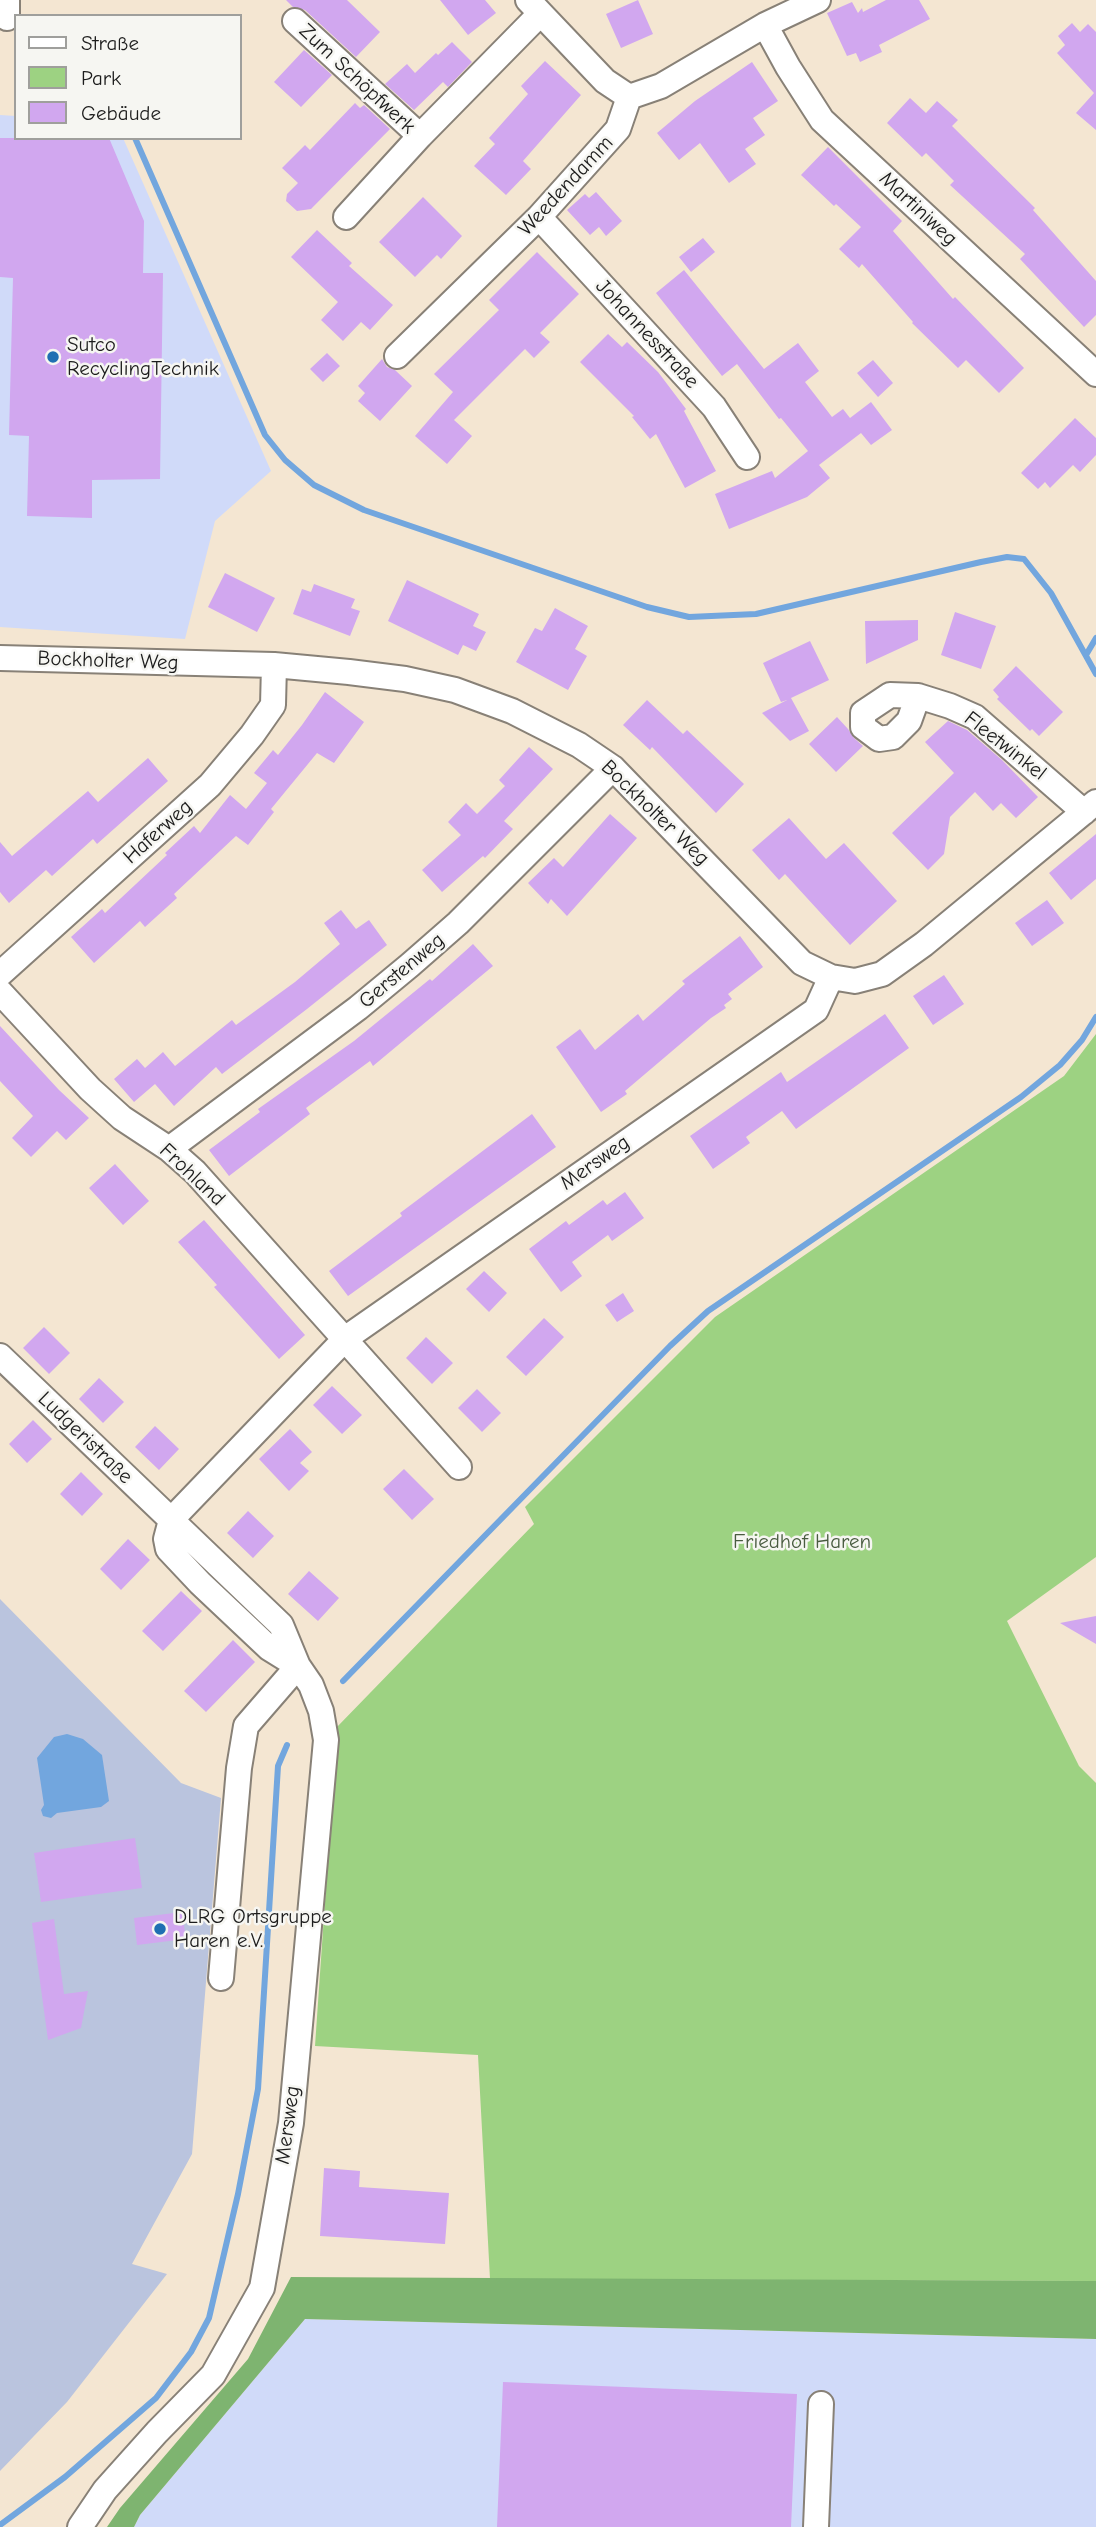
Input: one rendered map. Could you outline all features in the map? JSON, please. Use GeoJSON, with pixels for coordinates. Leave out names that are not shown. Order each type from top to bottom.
{"type":"FeatureCollection","features":[{"type":"Feature","properties":{"kind":"street"},"geometry":{"type":"LineString","coordinates":[[534,7],[605,81],[629,97],[661,86],[765,25],[818,0]]}},
{"type":"Feature","properties":{"kind":"street","name":"Zum Schöpfwerk"},"geometry":{"type":"LineString","coordinates":[[346,217],[534,7]]}},
{"type":"Feature","properties":{"kind":"street","name":"Zum Schöpfwerk"},"geometry":{"type":"LineString","coordinates":[[295,20],[420,136]]}},
{"type":"Feature","properties":{"kind":"street","name":"Martiniweg"},"geometry":{"type":"LineString","coordinates":[[765,25],[822,120],[1096,374]]}},
{"type":"Feature","properties":{"kind":"street","name":"Weedendamm"},"geometry":{"type":"LineString","coordinates":[[397,356],[540,217],[618,129],[629,97]]}},
{"type":"Feature","properties":{"kind":"street","name":"Johannesstraße"},"geometry":{"type":"LineString","coordinates":[[540,217],[713,407],[747,457]]}},
{"type":"Feature","properties":{"kind":"street","name":"Bockholter Weg"},"geometry":{"type":"LineString","coordinates":[[0,658],[274,665],[405,679],[455,690],[512,711],[579,745],[613,768],[802,963],[831,978],[855,981],[881,974],[977,901],[1090,807]]}},
{"type":"Feature","properties":{"kind":"street","name":"Haferweg"},"geometry":{"type":"LineString","coordinates":[[0,974],[210,785],[273,705],[274,665]]}},
{"type":"Feature","properties":{"kind":"street","name":"Fleetwinkel"},"geometry":{"type":"LineString","coordinates":[[918,696],[975,717],[1090,807]]}},
{"type":"Feature","properties":{"kind":"street","name":"Gerstenweg"},"geometry":{"type":"LineString","coordinates":[[169,1149],[358,1007],[458,923],[613,768]]}},
{"type":"Feature","properties":{"kind":"street","name":"Mersweg"},"geometry":{"type":"LineString","coordinates":[[80,2527],[122,2471],[213,2375],[262,2288],[290,2123],[326,1740],[321,1711],[311,1685],[298,1666],[281,1625],[171,1520],[346,1338],[816,1010],[831,978]]}},
{"type":"Feature","properties":{"kind":"street","name":"Frohland"},"geometry":{"type":"LineString","coordinates":[[0,992],[90,1089],[122,1118],[169,1149],[195,1172],[346,1338]]}},
{"type":"Feature","properties":{"kind":"street"},"geometry":{"type":"LineString","coordinates":[[346,1338],[459,1467]]}},
{"type":"Feature","properties":{"kind":"street","name":"Ludgeristraße"},"geometry":{"type":"LineString","coordinates":[[0,1356],[171,1520]]}},
{"type":"Feature","properties":{"kind":"street"},"geometry":{"type":"LineString","coordinates":[[221,1978],[239,1768],[246,1726],[298,1666]]}},
{"type":"Feature","properties":{"kind":"street"},"geometry":{"type":"LineString","coordinates":[[816,2527],[821,2404]]}},
{"type":"Feature","properties":{"kind":"shaded area"},"geometry":{"type":"Polygon","coordinates":[[[0,115],[14,116],[14,140],[124,140],[271,471],[215,521],[185,639],[0,627],[0,115]]]}},
{"type":"Feature","properties":{"kind":"shaded area"},"geometry":{"type":"Polygon","coordinates":[[[0,1599],[181,1783],[221,1798],[192,2154],[132,2264],[167,2274],[67,2402],[0,2471],[0,1599]]]}},
{"type":"Feature","properties":{"kind":"shaded area"},"geometry":{"type":"Polygon","coordinates":[[[305,2319],[1096,2339],[1096,2527],[134,2527],[140,2515],[305,2319]]]}},
{"type":"Feature","properties":{"kind":"green space","name":"Friedhof Haren"},"geometry":{"type":"Polygon","coordinates":[[[1096,1034],[1096,1557],[1007,1621],[1079,1766],[1096,1783],[1096,2281],[490,2279],[478,2055],[315,2046],[337,1727],[534,1524],[525,1507],[715,1317],[1064,1076],[1096,1034]]]}},
{"type":"Feature","properties":{"kind":"green space"},"geometry":{"type":"Polygon","coordinates":[[[291,2277],[1096,2281],[1096,2339],[305,2319],[140,2515],[134,2527],[107,2527],[120,2508],[248,2359],[291,2277]]]}},
{"type":"Feature","properties":{"kind":"water"},"geometry":{"type":"Polygon","coordinates":[[[67,1734],[83,1739],[102,1755],[109,1801],[101,1807],[57,1813],[51,1818],[43,1816],[41,1810],[44,1805],[37,1758],[54,1737],[67,1734]]]}},
{"type":"Feature","properties":{"kind":"building"},"geometry":{"type":"Polygon","coordinates":[[[286,0],[347,0],[380,32],[356,57],[305,10],[293,7],[286,0]]]}},
{"type":"Feature","properties":{"kind":"building"},"geometry":{"type":"Polygon","coordinates":[[[440,0],[485,0],[496,13],[468,35],[440,0]]]}},
{"type":"Feature","properties":{"kind":"building"},"geometry":{"type":"Polygon","coordinates":[[[638,0],[653,34],[621,48],[606,14],[638,0]]]}},
{"type":"Feature","properties":{"kind":"building"},"geometry":{"type":"Polygon","coordinates":[[[886,0],[919,0],[930,19],[879,45],[882,52],[860,62],[856,53],[847,56],[827,13],[852,2],[858,13],[862,8],[863,12],[886,0]]]}},
{"type":"Feature","properties":{"kind":"building"},"geometry":{"type":"Polygon","coordinates":[[[1072,23],[1080,32],[1088,24],[1096,32],[1096,130],[1076,113],[1094,93],[1057,53],[1065,45],[1058,36],[1072,23]]]}},
{"type":"Feature","properties":{"kind":"building"},"geometry":{"type":"Polygon","coordinates":[[[452,42],[472,62],[448,87],[443,82],[414,110],[385,84],[407,64],[415,73],[452,42]]]}},
{"type":"Feature","properties":{"kind":"building"},"geometry":{"type":"Polygon","coordinates":[[[304,50],[332,75],[301,107],[274,82],[304,50]]]}},
{"type":"Feature","properties":{"kind":"building"},"geometry":{"type":"Polygon","coordinates":[[[545,61],[581,95],[523,161],[531,169],[506,195],[474,166],[495,144],[489,138],[528,94],[521,86],[545,61]]]}},
{"type":"Feature","properties":{"kind":"building"},"geometry":{"type":"Polygon","coordinates":[[[752,62],[778,101],[753,118],[765,135],[745,149],[756,164],[729,183],[700,143],[679,160],[657,133],[695,101],[752,62]]]}},
{"type":"Feature","properties":{"kind":"building"},"geometry":{"type":"Polygon","coordinates":[[[910,98],[926,113],[937,101],[958,120],[952,126],[1035,208],[1033,210],[1096,281],[1096,315],[1084,327],[1020,259],[1025,254],[950,185],[954,181],[926,153],[922,157],[887,123],[910,98]]]}},
{"type":"Feature","properties":{"kind":"building"},"geometry":{"type":"Polygon","coordinates":[[[355,103],[360,108],[364,105],[390,129],[311,209],[297,211],[286,201],[287,194],[298,183],[282,168],[305,145],[310,150],[355,103]]]}},
{"type":"Feature","properties":{"kind":"building","name":"Sutco RecyclingTechnik"},"geometry":{"type":"Polygon","coordinates":[[[0,138],[110,140],[144,221],[143,273],[163,273],[160,479],[92,480],[92,518],[27,516],[29,436],[9,435],[13,278],[0,277],[0,138]]]}},
{"type":"Feature","properties":{"kind":"building"},"geometry":{"type":"Polygon","coordinates":[[[828,147],[902,221],[893,231],[953,299],[955,297],[1024,368],[999,393],[966,360],[958,368],[912,323],[862,264],[859,268],[839,249],[861,227],[801,175],[828,147]]]}},
{"type":"Feature","properties":{"kind":"building"},"geometry":{"type":"Polygon","coordinates":[[[596,192],[622,221],[606,236],[599,227],[590,235],[567,210],[585,194],[589,198],[596,192]]]}},
{"type":"Feature","properties":{"kind":"building"},"geometry":{"type":"Polygon","coordinates":[[[423,197],[462,236],[441,259],[437,255],[415,277],[379,242],[423,197]]]}},
{"type":"Feature","properties":{"kind":"building"},"geometry":{"type":"Polygon","coordinates":[[[317,230],[352,263],[349,266],[393,305],[370,330],[361,322],[343,341],[321,320],[338,302],[291,257],[317,230]]]}},
{"type":"Feature","properties":{"kind":"building"},"geometry":{"type":"Polygon","coordinates":[[[703,238],[715,252],[691,272],[679,257],[703,238]]]}},
{"type":"Feature","properties":{"kind":"building"},"geometry":{"type":"Polygon","coordinates":[[[537,252],[579,294],[540,333],[550,342],[534,358],[525,349],[454,420],[472,436],[447,464],[415,436],[453,392],[434,374],[499,310],[489,300],[537,252]]]}},
{"type":"Feature","properties":{"kind":"building"},"geometry":{"type":"Polygon","coordinates":[[[684,270],[764,369],[798,343],[819,371],[805,382],[832,417],[843,409],[850,418],[871,402],[892,430],[871,445],[861,433],[819,465],[830,478],[807,497],[729,529],[715,494],[772,471],[775,478],[808,451],[781,418],[779,419],[737,364],[722,376],[656,293],[684,270]]]}},
{"type":"Feature","properties":{"kind":"building"},"geometry":{"type":"Polygon","coordinates":[[[608,334],[622,347],[627,342],[658,372],[686,409],[684,411],[716,471],[685,488],[656,434],[650,439],[632,417],[634,416],[580,362],[608,334]]]}},
{"type":"Feature","properties":{"kind":"building"},"geometry":{"type":"Polygon","coordinates":[[[327,353],[340,366],[323,382],[310,369],[327,353]]]}},
{"type":"Feature","properties":{"kind":"building"},"geometry":{"type":"Polygon","coordinates":[[[382,359],[387,367],[395,370],[412,386],[380,421],[358,401],[365,393],[358,386],[382,359]]]}},
{"type":"Feature","properties":{"kind":"building"},"geometry":{"type":"Polygon","coordinates":[[[873,360],[893,383],[878,397],[857,373],[873,360]]]}},
{"type":"Feature","properties":{"kind":"building"},"geometry":{"type":"Polygon","coordinates":[[[1075,418],[1096,438],[1096,455],[1080,472],[1073,465],[1050,488],[1045,482],[1038,489],[1021,473],[1075,418]]]}},
{"type":"Feature","properties":{"kind":"building"},"geometry":{"type":"Polygon","coordinates":[[[225,573],[275,598],[257,632],[208,607],[225,573]]]}},
{"type":"Feature","properties":{"kind":"building"},"geometry":{"type":"Polygon","coordinates":[[[407,580],[479,614],[473,626],[486,632],[476,651],[463,645],[458,655],[388,621],[407,580]]]}},
{"type":"Feature","properties":{"kind":"building"},"geometry":{"type":"Polygon","coordinates":[[[314,584],[355,599],[351,608],[360,611],[350,636],[293,614],[302,589],[311,592],[314,584]]]}},
{"type":"Feature","properties":{"kind":"building"},"geometry":{"type":"Polygon","coordinates":[[[555,608],[588,626],[575,649],[587,656],[568,690],[516,662],[535,628],[542,631],[555,608]]]}},
{"type":"Feature","properties":{"kind":"building"},"geometry":{"type":"Polygon","coordinates":[[[955,612],[996,626],[981,669],[941,655],[955,612]]]}},
{"type":"Feature","properties":{"kind":"building"},"geometry":{"type":"Polygon","coordinates":[[[918,620],[918,640],[866,664],[865,621],[918,620]]]}},
{"type":"Feature","properties":{"kind":"building"},"geometry":{"type":"Polygon","coordinates":[[[810,641],[829,680],[791,698],[809,731],[790,741],[762,713],[787,700],[781,702],[763,663],[810,641]]]}},
{"type":"Feature","properties":{"kind":"building"},"geometry":{"type":"Polygon","coordinates":[[[1016,666],[1063,712],[1039,736],[1032,729],[1030,731],[997,699],[999,697],[993,690],[1016,666]]]}},
{"type":"Feature","properties":{"kind":"building"},"geometry":{"type":"Polygon","coordinates":[[[325,692],[364,722],[334,763],[317,753],[271,809],[274,812],[248,845],[236,836],[174,894],[177,898],[145,927],[140,921],[94,963],[71,937],[102,909],[105,913],[194,826],[200,833],[230,795],[246,809],[267,783],[254,773],[273,750],[278,755],[325,692]]]}},
{"type":"Feature","properties":{"kind":"building"},"geometry":{"type":"Polygon","coordinates":[[[647,700],[683,734],[687,730],[744,784],[716,813],[652,747],[650,750],[623,725],[647,700]]]}},
{"type":"Feature","properties":{"kind":"building"},"geometry":{"type":"Polygon","coordinates":[[[837,717],[863,746],[836,772],[809,744],[837,717]]]}},
{"type":"Feature","properties":{"kind":"building"},"geometry":{"type":"Polygon","coordinates":[[[948,721],[967,730],[1002,760],[1038,797],[1016,818],[1001,803],[993,811],[975,792],[950,817],[944,854],[928,870],[892,833],[954,773],[925,742],[948,721]]]}},
{"type":"Feature","properties":{"kind":"building"},"geometry":{"type":"Polygon","coordinates":[[[529,747],[553,769],[504,821],[513,829],[485,858],[483,856],[442,892],[422,870],[461,835],[448,822],[466,803],[477,814],[505,786],[499,780],[529,747]]]}},
{"type":"Feature","properties":{"kind":"building"},"geometry":{"type":"Polygon","coordinates":[[[148,758],[168,781],[97,844],[93,839],[52,876],[46,870],[9,903],[0,892],[0,842],[12,856],[88,791],[98,802],[148,758]]]}},
{"type":"Feature","properties":{"kind":"building"},"geometry":{"type":"Polygon","coordinates":[[[610,814],[637,838],[567,916],[551,899],[548,904],[528,883],[554,858],[563,867],[610,814]]]}},
{"type":"Feature","properties":{"kind":"building"},"geometry":{"type":"Polygon","coordinates":[[[789,818],[826,859],[844,843],[897,901],[850,945],[785,874],[779,880],[752,850],[789,818]]]}},
{"type":"Feature","properties":{"kind":"building"},"geometry":{"type":"Polygon","coordinates":[[[1096,834],[1096,879],[1071,900],[1049,873],[1096,834]]]}},
{"type":"Feature","properties":{"kind":"building"},"geometry":{"type":"Polygon","coordinates":[[[1047,900],[1064,923],[1032,946],[1015,923],[1047,900]]]}},
{"type":"Feature","properties":{"kind":"building"},"geometry":{"type":"Polygon","coordinates":[[[341,910],[356,929],[369,920],[387,945],[222,1074],[216,1067],[174,1106],[155,1084],[134,1102],[114,1079],[137,1059],[145,1068],[163,1052],[175,1066],[232,1020],[236,1025],[295,982],[340,944],[324,923],[341,910]]]}},
{"type":"Feature","properties":{"kind":"building"},"geometry":{"type":"Polygon","coordinates":[[[740,936],[763,967],[728,994],[732,999],[724,1005],[726,1008],[625,1091],[627,1094],[601,1112],[556,1047],[580,1029],[595,1050],[638,1014],[643,1021],[685,984],[682,981],[740,936]]]}},
{"type":"Feature","properties":{"kind":"building"},"geometry":{"type":"Polygon","coordinates":[[[473,944],[493,966],[373,1066],[370,1061],[306,1108],[310,1114],[229,1176],[209,1150],[260,1112],[258,1109],[354,1041],[430,979],[432,981],[473,944]]]}},
{"type":"Feature","properties":{"kind":"building"},"geometry":{"type":"Polygon","coordinates":[[[944,975],[964,1004],[933,1025],[913,996],[944,975]]]}},
{"type":"Feature","properties":{"kind":"building"},"geometry":{"type":"Polygon","coordinates":[[[885,1014],[909,1048],[796,1129],[782,1111],[746,1137],[750,1143],[713,1169],[690,1136],[781,1072],[787,1082],[885,1014]]]}},
{"type":"Feature","properties":{"kind":"building"},"geometry":{"type":"Polygon","coordinates":[[[0,1026],[89,1118],[66,1140],[57,1131],[31,1157],[12,1138],[33,1116],[0,1081],[0,1026]]]}},
{"type":"Feature","properties":{"kind":"building"},"geometry":{"type":"Polygon","coordinates":[[[532,1114],[556,1147],[348,1296],[329,1271],[402,1216],[400,1213],[532,1114]]]}},
{"type":"Feature","properties":{"kind":"building"},"geometry":{"type":"Polygon","coordinates":[[[115,1164],[149,1201],[123,1225],[89,1188],[115,1164]]]}},
{"type":"Feature","properties":{"kind":"building"},"geometry":{"type":"Polygon","coordinates":[[[625,1192],[644,1218],[612,1241],[608,1235],[572,1262],[582,1276],[561,1292],[529,1249],[566,1221],[569,1225],[603,1200],[607,1205],[625,1192]]]}},
{"type":"Feature","properties":{"kind":"building"},"geometry":{"type":"Polygon","coordinates":[[[204,1220],[305,1335],[279,1359],[214,1287],[217,1285],[178,1242],[204,1220]]]}},
{"type":"Feature","properties":{"kind":"building"},"geometry":{"type":"Polygon","coordinates":[[[484,1271],[507,1293],[489,1312],[466,1289],[484,1271]]]}},
{"type":"Feature","properties":{"kind":"building"},"geometry":{"type":"Polygon","coordinates":[[[623,1293],[634,1311],[617,1322],[605,1305],[623,1293]]]}},
{"type":"Feature","properties":{"kind":"building"},"geometry":{"type":"Polygon","coordinates":[[[544,1318],[564,1337],[526,1376],[506,1357],[544,1318]]]}},
{"type":"Feature","properties":{"kind":"building"},"geometry":{"type":"Polygon","coordinates":[[[44,1327],[70,1353],[49,1374],[23,1348],[44,1327]]]}},
{"type":"Feature","properties":{"kind":"building"},"geometry":{"type":"Polygon","coordinates":[[[426,1337],[453,1363],[432,1384],[406,1358],[426,1337]]]}},
{"type":"Feature","properties":{"kind":"building"},"geometry":{"type":"Polygon","coordinates":[[[99,1378],[124,1402],[103,1423],[79,1399],[99,1378]]]}},
{"type":"Feature","properties":{"kind":"building"},"geometry":{"type":"Polygon","coordinates":[[[332,1386],[362,1415],[342,1434],[313,1405],[332,1386]]]}},
{"type":"Feature","properties":{"kind":"building"},"geometry":{"type":"Polygon","coordinates":[[[477,1389],[501,1413],[482,1432],[458,1408],[477,1389]]]}},
{"type":"Feature","properties":{"kind":"building"},"geometry":{"type":"Polygon","coordinates":[[[33,1420],[52,1439],[27,1463],[9,1444],[33,1420]]]}},
{"type":"Feature","properties":{"kind":"building"},"geometry":{"type":"Polygon","coordinates":[[[155,1426],[179,1449],[159,1470],[135,1447],[155,1426]]]}},
{"type":"Feature","properties":{"kind":"building"},"geometry":{"type":"Polygon","coordinates":[[[290,1429],[312,1452],[300,1463],[309,1471],[289,1491],[259,1459],[290,1429]]]}},
{"type":"Feature","properties":{"kind":"building"},"geometry":{"type":"Polygon","coordinates":[[[404,1469],[434,1499],[412,1520],[383,1489],[404,1469]]]}},
{"type":"Feature","properties":{"kind":"building"},"geometry":{"type":"Polygon","coordinates":[[[81,1472],[103,1494],[82,1516],[60,1494],[81,1472]]]}},
{"type":"Feature","properties":{"kind":"building"},"geometry":{"type":"Polygon","coordinates":[[[248,1511],[274,1536],[253,1558],[227,1533],[248,1511]]]}},
{"type":"Feature","properties":{"kind":"building"},"geometry":{"type":"Polygon","coordinates":[[[128,1539],[150,1560],[121,1590],[100,1569],[128,1539]]]}},
{"type":"Feature","properties":{"kind":"building"},"geometry":{"type":"Polygon","coordinates":[[[309,1571],[339,1598],[318,1621],[288,1594],[309,1571]]]}},
{"type":"Feature","properties":{"kind":"building"},"geometry":{"type":"Polygon","coordinates":[[[181,1591],[202,1611],[163,1651],[142,1631],[181,1591]]]}},
{"type":"Feature","properties":{"kind":"building"},"geometry":{"type":"Polygon","coordinates":[[[1096,1616],[1096,1644],[1060,1623],[1096,1616]]]}},
{"type":"Feature","properties":{"kind":"building"},"geometry":{"type":"Polygon","coordinates":[[[233,1640],[255,1662],[206,1712],[184,1691],[233,1640]]]}},
{"type":"Feature","properties":{"kind":"building"},"geometry":{"type":"Polygon","coordinates":[[[135,1838],[142,1888],[41,1902],[34,1853],[135,1838]]]}},
{"type":"Feature","properties":{"kind":"building","name":"DLRG Ortsgruppe Haren e.V."},"geometry":{"type":"Polygon","coordinates":[[[182,1912],[186,1939],[137,1945],[134,1918],[182,1912]]]}},
{"type":"Feature","properties":{"kind":"building"},"geometry":{"type":"Polygon","coordinates":[[[54,1919],[64,1994],[88,1991],[81,2028],[48,2040],[32,1923],[54,1919]]]}},
{"type":"Feature","properties":{"kind":"building"},"geometry":{"type":"Polygon","coordinates":[[[324,2168],[360,2171],[359,2187],[449,2193],[445,2244],[320,2236],[324,2168]]]}},
{"type":"Feature","properties":{"kind":"building"},"geometry":{"type":"Polygon","coordinates":[[[503,2382],[797,2394],[791,2527],[497,2527],[503,2382]]]}},
{"type":"Feature","properties":{"kind":"waterway"},"geometry":{"type":"LineString","coordinates":[[136,140],[265,435],[285,460],[314,485],[364,510],[647,607],[689,617],[756,614],[981,562],[1007,557],[1024,559],[1051,593],[1096,674]]}},
{"type":"Feature","properties":{"kind":"waterway"},"geometry":{"type":"LineString","coordinates":[[1086,655],[1096,638]]}},
{"type":"Feature","properties":{"kind":"waterway"},"geometry":{"type":"LineString","coordinates":[[343,1681],[670,1346],[708,1311],[1021,1097],[1060,1065],[1082,1040],[1096,1017]]}},
{"type":"Feature","properties":{"kind":"waterway"},"geometry":{"type":"LineString","coordinates":[[0,2525],[65,2477],[156,2398],[191,2352],[209,2318],[238,2194],[258,2089],[278,1766],[287,1745]]}},
{"type":"Feature","properties":{"kind":"place","name":"Sutco RecyclingTechnik"},"geometry":{"type":"Point","coordinates":[53,357]}},
{"type":"Feature","properties":{"kind":"place","name":"DLRG Ortsgruppe Haren e.V."},"geometry":{"type":"Point","coordinates":[160,1929]}}]}
